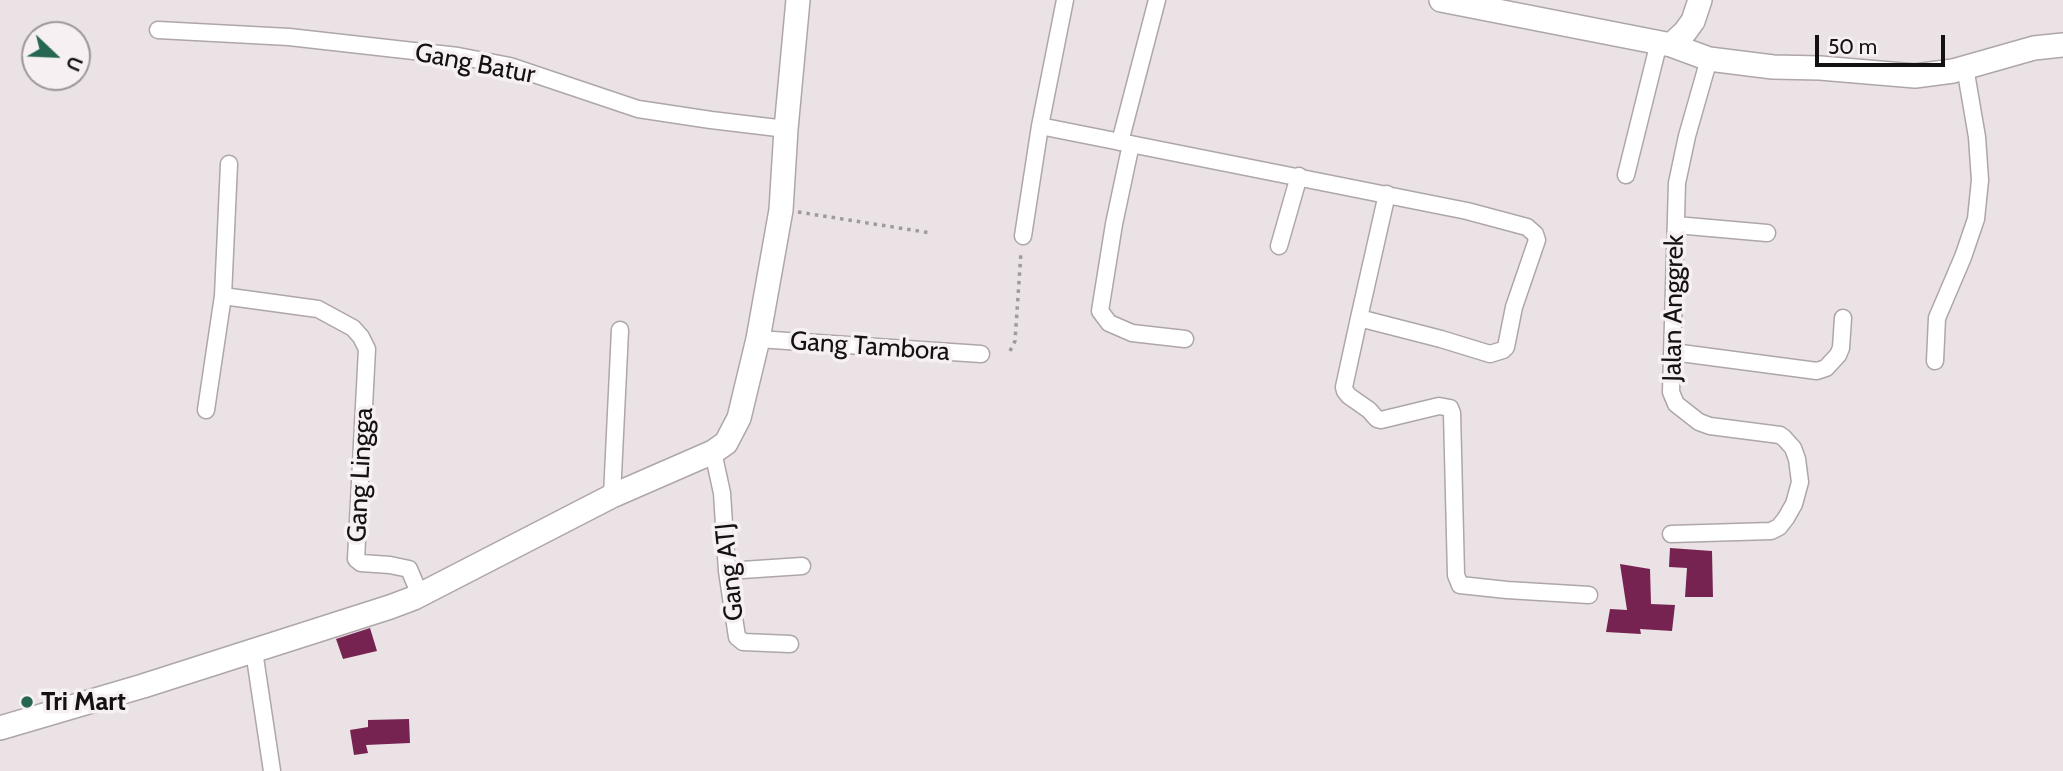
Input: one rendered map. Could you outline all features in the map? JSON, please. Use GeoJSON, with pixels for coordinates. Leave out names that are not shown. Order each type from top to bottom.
{"type":"FeatureCollection","features":[{"type":"Feature","properties":{"kind":"street"},"geometry":{"type":"LineString","coordinates":[[0,728],[131,690],[420,595],[613,488],[713,452],[726,443],[739,418],[758,339],[782,209],[786,128],[798,0]]}},
{"type":"Feature","properties":{"kind":"street"},"geometry":{"type":"LineString","coordinates":[[1023,236],[1040,126],[1065,0]]}},
{"type":"Feature","properties":{"kind":"street"},"geometry":{"type":"LineString","coordinates":[[1157,0],[1125,143],[1100,312],[1109,323],[1132,333],[1185,339]]}},
{"type":"Feature","properties":{"kind":"street"},"geometry":{"type":"LineString","coordinates":[[1441,0],[1665,44],[1709,59],[1773,68],[1820,68],[1915,76],[1965,67],[2034,48],[2063,45]]}},
{"type":"Feature","properties":{"kind":"street"},"geometry":{"type":"LineString","coordinates":[[1626,175],[1665,44],[1685,32],[1693,21],[1700,0]]}},
{"type":"Feature","properties":{"kind":"street","name":"Gang Batur"},"geometry":{"type":"LineString","coordinates":[[158,30],[289,37],[458,56],[510,66],[638,109],[786,128]]}},
{"type":"Feature","properties":{"kind":"street","name":"Jalan Anggrek"},"geometry":{"type":"LineString","coordinates":[[1671,534],[1771,531],[1779,527],[1786,518],[1794,504],[1800,482],[1793,448],[1780,435],[1710,426],[1699,422],[1676,404],[1671,392],[1677,183],[1689,125],[1709,59]]}},
{"type":"Feature","properties":{"kind":"street"},"geometry":{"type":"LineString","coordinates":[[1935,361],[1937,318],[1976,219],[1980,180],[1977,137],[1965,67]]}},
{"type":"Feature","properties":{"kind":"street"},"geometry":{"type":"LineString","coordinates":[[1040,126],[1467,211],[1519,224],[1531,230],[1536,240],[1503,350],[1490,354],[1359,318]]}},
{"type":"Feature","properties":{"kind":"street"},"geometry":{"type":"LineString","coordinates":[[206,410],[223,296],[229,164]]}},
{"type":"Feature","properties":{"kind":"street"},"geometry":{"type":"LineString","coordinates":[[1279,246],[1299,176]]}},
{"type":"Feature","properties":{"kind":"street"},"geometry":{"type":"LineString","coordinates":[[1387,194],[1344,387],[1349,396],[1381,420],[1439,406],[1447,407],[1452,413],[1456,575],[1459,584],[1589,595]]}},
{"type":"Feature","properties":{"kind":"street"},"geometry":{"type":"LineString","coordinates":[[1676,225],[1768,233]]}},
{"type":"Feature","properties":{"kind":"street","name":"Gang Lingga"},"geometry":{"type":"LineString","coordinates":[[223,296],[318,309],[357,331],[367,349],[356,559],[361,563],[409,569],[420,595]]}},
{"type":"Feature","properties":{"kind":"street"},"geometry":{"type":"LineString","coordinates":[[1673,352],[1817,370],[1826,368],[1842,348],[1843,318]]}},
{"type":"Feature","properties":{"kind":"street"},"geometry":{"type":"LineString","coordinates":[[613,488],[620,330]]}},
{"type":"Feature","properties":{"kind":"street","name":"Gang Tambora"},"geometry":{"type":"LineString","coordinates":[[758,339],[981,354]]}},
{"type":"Feature","properties":{"kind":"street","name":"Gang ATJ"},"geometry":{"type":"LineString","coordinates":[[713,452],[722,493],[727,571],[737,637],[743,642],[790,644]]}},
{"type":"Feature","properties":{"kind":"street"},"geometry":{"type":"LineString","coordinates":[[727,571],[802,566]]}},
{"type":"Feature","properties":{"kind":"street"},"geometry":{"type":"LineString","coordinates":[[254,651],[272,771]]}},
{"type":"Feature","properties":{"kind":"path"},"geometry":{"type":"LineString","coordinates":[[782,209],[930,233]]}},
{"type":"Feature","properties":{"kind":"path"},"geometry":{"type":"LineString","coordinates":[[1010,351],[1014,341],[1023,236]]}},
{"type":"Feature","properties":{"kind":"building"},"geometry":{"type":"Polygon","coordinates":[[[1670,548],[1712,551],[1713,597],[1685,597],[1687,568],[1669,567],[1670,548]]]}},
{"type":"Feature","properties":{"kind":"building"},"geometry":{"type":"Polygon","coordinates":[[[1620,564],[1650,569],[1651,604],[1675,605],[1672,631],[1640,629],[1641,634],[1606,632],[1610,609],[1627,610],[1620,564]]]}},
{"type":"Feature","properties":{"kind":"building"},"geometry":{"type":"Polygon","coordinates":[[[370,628],[377,651],[343,659],[336,639],[370,628]]]}},
{"type":"Feature","properties":{"kind":"building"},"geometry":{"type":"Polygon","coordinates":[[[409,719],[410,743],[366,745],[368,753],[354,755],[350,730],[368,727],[368,720],[409,719]]]}},
{"type":"Feature","properties":{"kind":"place","name":"Tri Mart"},"geometry":{"type":"Point","coordinates":[27,702]}}]}
